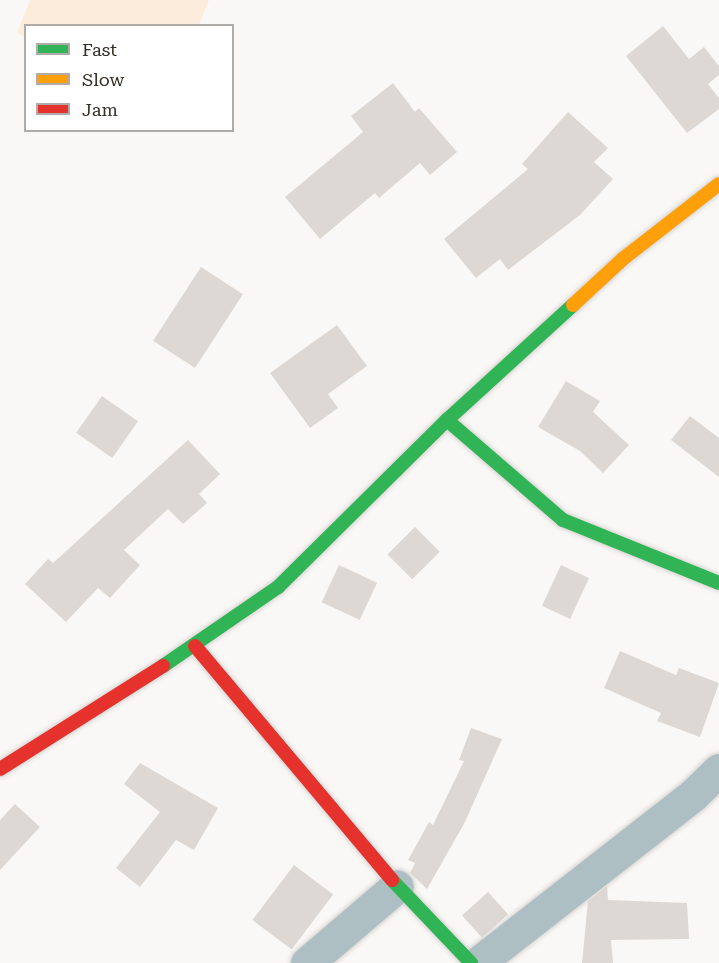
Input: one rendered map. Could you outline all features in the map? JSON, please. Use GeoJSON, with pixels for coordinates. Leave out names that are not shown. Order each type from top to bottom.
{"type":"FeatureCollection","features":[{"type":"Feature","properties":{"kind":"street"},"geometry":{"type":"LineString","coordinates":[[0,769],[195,646],[278,588],[447,420],[624,258],[719,184]]}},
{"type":"Feature","properties":{"kind":"street"},"geometry":{"type":"LineString","coordinates":[[447,420],[540,504],[563,520],[719,583]]}},
{"type":"Feature","properties":{"kind":"street"},"geometry":{"type":"LineString","coordinates":[[195,646],[397,886],[471,963]]}},
{"type":"Feature","properties":{"kind":"street"},"geometry":{"type":"LineString","coordinates":[[478,963],[693,795],[719,770]]}},
{"type":"Feature","properties":{"kind":"street"},"geometry":{"type":"LineString","coordinates":[[307,963],[397,886]]}},
{"type":"Feature","properties":{"kind":"shaded area"},"geometry":{"type":"Polygon","coordinates":[[[30,0],[209,0],[199,24],[24,24],[24,36],[17,33],[30,0]]]}},
{"type":"Feature","properties":{"kind":"building"},"geometry":{"type":"Polygon","coordinates":[[[663,26],[689,59],[704,47],[719,66],[719,75],[708,84],[719,98],[719,109],[687,133],[626,56],[663,26]]]}},
{"type":"Feature","properties":{"kind":"building"},"geometry":{"type":"Polygon","coordinates":[[[393,83],[415,112],[419,108],[457,152],[430,175],[420,163],[379,198],[375,193],[320,239],[285,197],[363,132],[351,116],[393,83]]]}},
{"type":"Feature","properties":{"kind":"building"},"geometry":{"type":"Polygon","coordinates":[[[568,112],[608,148],[594,162],[613,179],[580,215],[508,270],[500,259],[476,278],[444,239],[528,169],[522,164],[568,112]]]}},
{"type":"Feature","properties":{"kind":"building"},"geometry":{"type":"Polygon","coordinates":[[[201,267],[243,294],[195,368],[153,341],[201,267]]]}},
{"type":"Feature","properties":{"kind":"building"},"geometry":{"type":"Polygon","coordinates":[[[337,325],[367,366],[328,394],[338,408],[310,428],[270,373],[337,325]]]}},
{"type":"Feature","properties":{"kind":"building"},"geometry":{"type":"Polygon","coordinates":[[[566,381],[600,401],[593,412],[629,445],[603,473],[580,451],[538,427],[566,381]]]}},
{"type":"Feature","properties":{"kind":"building"},"geometry":{"type":"Polygon","coordinates":[[[102,396],[138,421],[112,458],[76,433],[102,396]]]}},
{"type":"Feature","properties":{"kind":"building"},"geometry":{"type":"Polygon","coordinates":[[[690,416],[719,438],[719,477],[671,440],[690,416]]]}},
{"type":"Feature","properties":{"kind":"building"},"geometry":{"type":"Polygon","coordinates":[[[188,440],[220,474],[199,494],[207,503],[183,524],[168,509],[124,550],[140,565],[110,598],[98,588],[66,622],[25,584],[48,559],[53,563],[188,440]]]}},
{"type":"Feature","properties":{"kind":"building"},"geometry":{"type":"Polygon","coordinates":[[[415,527],[440,552],[412,579],[387,555],[415,527]]]}},
{"type":"Feature","properties":{"kind":"building"},"geometry":{"type":"Polygon","coordinates":[[[339,565],[377,583],[360,620],[322,602],[339,565]]]}},
{"type":"Feature","properties":{"kind":"building"},"geometry":{"type":"Polygon","coordinates":[[[561,565],[589,578],[570,619],[542,606],[561,565]]]}},
{"type":"Feature","properties":{"kind":"building"},"geometry":{"type":"Polygon","coordinates":[[[620,651],[676,675],[679,668],[719,683],[700,737],[657,721],[661,713],[604,688],[620,651]]]}},
{"type":"Feature","properties":{"kind":"building"},"geometry":{"type":"Polygon","coordinates":[[[471,728],[502,739],[465,822],[427,889],[410,873],[415,863],[408,860],[429,822],[433,825],[464,761],[459,760],[471,728]]]}},
{"type":"Feature","properties":{"kind":"building"},"geometry":{"type":"Polygon","coordinates":[[[140,763],[218,808],[194,850],[176,840],[140,887],[116,868],[160,812],[124,784],[140,763]]]}},
{"type":"Feature","properties":{"kind":"building"},"geometry":{"type":"Polygon","coordinates":[[[15,804],[40,827],[0,870],[0,820],[15,804]]]}},
{"type":"Feature","properties":{"kind":"building"},"geometry":{"type":"Polygon","coordinates":[[[294,865],[333,894],[292,950],[252,920],[294,865]]]}},
{"type":"Feature","properties":{"kind":"building"},"geometry":{"type":"Polygon","coordinates":[[[607,886],[608,900],[687,903],[689,939],[611,940],[613,963],[582,963],[588,901],[607,886]]]}},
{"type":"Feature","properties":{"kind":"building"},"geometry":{"type":"Polygon","coordinates":[[[488,892],[508,914],[482,938],[462,915],[488,892]]]}},
{"type":"Feature","properties":{"kind":"traffic: fast"},"geometry":{"type":"LineString","coordinates":[[163,666],[278,587],[447,420],[573,305]]}},
{"type":"Feature","properties":{"kind":"traffic: fast"},"geometry":{"type":"LineString","coordinates":[[447,420],[563,520],[719,583]]}},
{"type":"Feature","properties":{"kind":"traffic: fast"},"geometry":{"type":"LineString","coordinates":[[392,880],[471,963]]}},
{"type":"Feature","properties":{"kind":"traffic: slow"},"geometry":{"type":"LineString","coordinates":[[573,305],[624,258],[719,184]]}},
{"type":"Feature","properties":{"kind":"traffic: jam"},"geometry":{"type":"LineString","coordinates":[[195,646],[392,880]]}},
{"type":"Feature","properties":{"kind":"traffic: jam"},"geometry":{"type":"LineString","coordinates":[[0,769],[163,666]]}}]}
